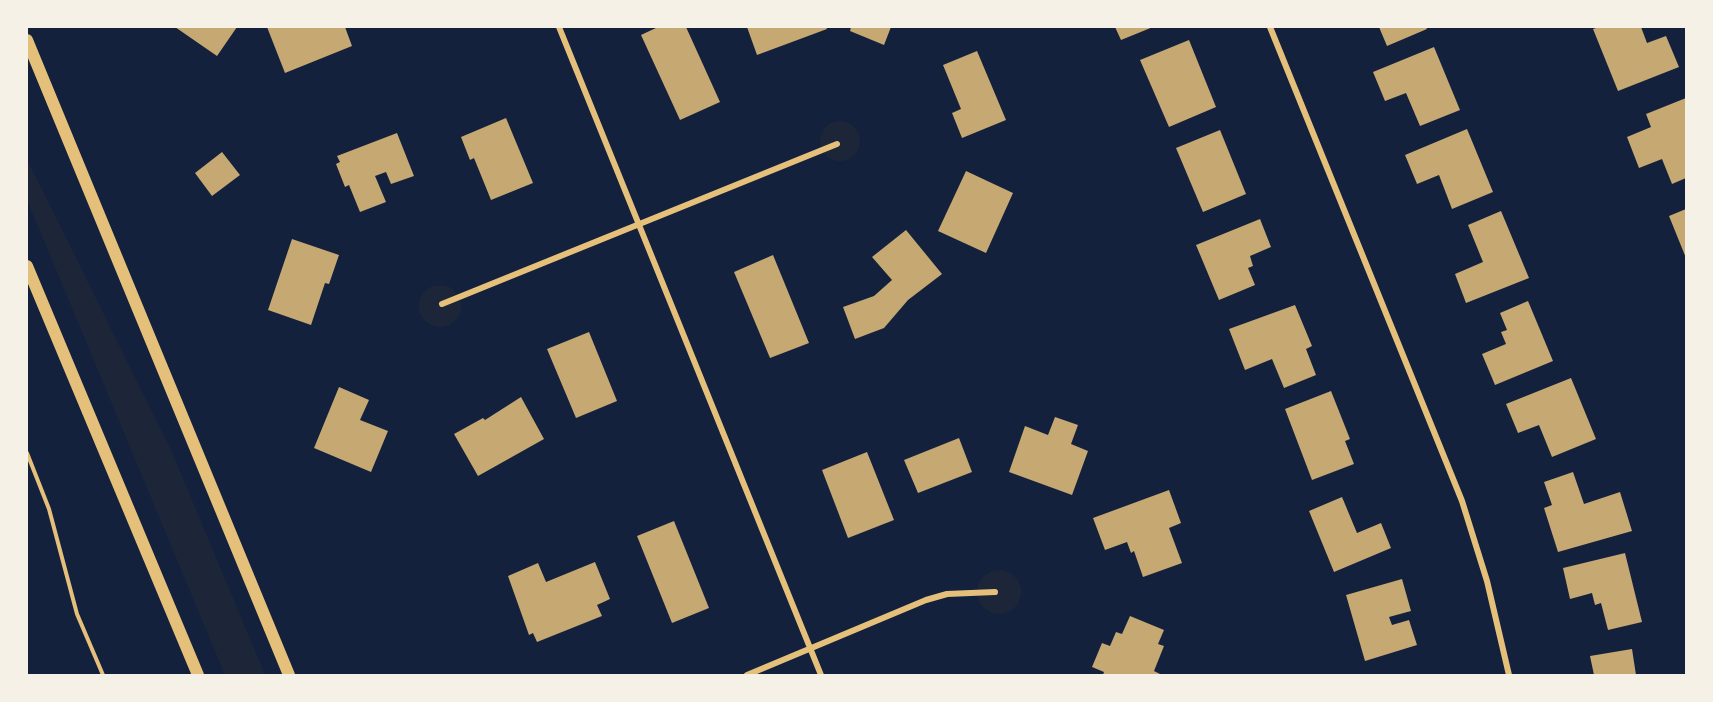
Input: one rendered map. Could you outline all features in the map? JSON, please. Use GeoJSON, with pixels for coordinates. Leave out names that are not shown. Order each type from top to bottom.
{"type":"FeatureCollection","features":[{"type":"Feature","properties":{"kind":"main road"},"geometry":{"type":"LineString","coordinates":[[27,40],[289,675]]}},
{"type":"Feature","properties":{"kind":"main road"},"geometry":{"type":"LineString","coordinates":[[27,266],[198,675]]}},
{"type":"Feature","properties":{"kind":"street"},"geometry":{"type":"LineString","coordinates":[[559,27],[821,675]]}},
{"type":"Feature","properties":{"kind":"street"},"geometry":{"type":"LineString","coordinates":[[1270,27],[1462,501],[1487,581],[1509,675]]}},
{"type":"Feature","properties":{"kind":"street"},"geometry":{"type":"LineString","coordinates":[[442,304],[837,144]]}},
{"type":"Feature","properties":{"kind":"street"},"geometry":{"type":"LineString","coordinates":[[747,675],[926,600],[947,594],[995,592]]}},
{"type":"Feature","properties":{"kind":"path"},"geometry":{"type":"LineString","coordinates":[[27,453],[49,509],[77,614],[103,675]]}},
{"type":"Feature","properties":{"kind":"shaded area"},"geometry":{"type":"Polygon","coordinates":[[[840,121],[848,122],[854,127],[859,133],[859,149],[854,155],[848,160],[840,161],[832,160],[826,155],[821,149],[820,141],[821,133],[826,127],[832,122],[840,121]]]}},
{"type":"Feature","properties":{"kind":"shaded area"},"geometry":{"type":"Polygon","coordinates":[[[27,159],[172,452],[265,675],[225,675],[27,200],[27,159]]]}},
{"type":"Feature","properties":{"kind":"shaded area"},"geometry":{"type":"Polygon","coordinates":[[[440,285],[455,291],[461,306],[455,321],[440,327],[425,321],[419,306],[425,291],[440,285]]]}},
{"type":"Feature","properties":{"kind":"shaded area"},"geometry":{"type":"Polygon","coordinates":[[[999,570],[1014,577],[1021,592],[1014,607],[999,614],[984,607],[977,592],[984,577],[999,570]]]}},
{"type":"Feature","properties":{"kind":"building"},"geometry":{"type":"Polygon","coordinates":[[[175,27],[237,27],[217,56],[175,27]]]}},
{"type":"Feature","properties":{"kind":"building"},"geometry":{"type":"Polygon","coordinates":[[[267,27],[345,27],[352,46],[285,73],[267,27]]]}},
{"type":"Feature","properties":{"kind":"building"},"geometry":{"type":"Polygon","coordinates":[[[658,27],[686,27],[720,102],[680,120],[641,35],[658,27]]]}},
{"type":"Feature","properties":{"kind":"building"},"geometry":{"type":"Polygon","coordinates":[[[747,27],[826,27],[827,29],[757,55],[747,27]]]}},
{"type":"Feature","properties":{"kind":"building"},"geometry":{"type":"Polygon","coordinates":[[[851,27],[891,27],[884,45],[850,31],[851,27]]]}},
{"type":"Feature","properties":{"kind":"building"},"geometry":{"type":"Polygon","coordinates":[[[1115,27],[1153,27],[1121,40],[1115,27]]]}},
{"type":"Feature","properties":{"kind":"building"},"geometry":{"type":"Polygon","coordinates":[[[1379,27],[1426,27],[1427,29],[1387,46],[1379,27]]]}},
{"type":"Feature","properties":{"kind":"building"},"geometry":{"type":"Polygon","coordinates":[[[1641,27],[1647,43],[1666,36],[1679,67],[1618,91],[1593,29],[1641,27]]]}},
{"type":"Feature","properties":{"kind":"building"},"geometry":{"type":"Polygon","coordinates":[[[1189,40],[1216,107],[1169,127],[1140,60],[1189,40]]]}},
{"type":"Feature","properties":{"kind":"building"},"geometry":{"type":"Polygon","coordinates":[[[1434,47],[1460,110],[1420,126],[1406,93],[1385,101],[1373,72],[1434,47]]]}},
{"type":"Feature","properties":{"kind":"building"},"geometry":{"type":"Polygon","coordinates":[[[977,51],[1006,120],[962,138],[952,113],[961,109],[943,65],[977,51]]]}},
{"type":"Feature","properties":{"kind":"building"},"geometry":{"type":"Polygon","coordinates":[[[1686,98],[1686,178],[1672,184],[1662,159],[1639,168],[1627,137],[1651,127],[1646,114],[1686,98]]]}},
{"type":"Feature","properties":{"kind":"building"},"geometry":{"type":"Polygon","coordinates":[[[506,118],[533,183],[491,200],[474,158],[470,160],[461,137],[506,118]]]}},
{"type":"Feature","properties":{"kind":"building"},"geometry":{"type":"Polygon","coordinates":[[[1467,129],[1493,192],[1452,209],[1439,175],[1417,184],[1405,155],[1467,129]]]}},
{"type":"Feature","properties":{"kind":"building"},"geometry":{"type":"Polygon","coordinates":[[[1220,130],[1246,194],[1203,212],[1176,148],[1220,130]]]}},
{"type":"Feature","properties":{"kind":"building"},"geometry":{"type":"Polygon","coordinates":[[[397,133],[414,176],[391,184],[386,172],[375,176],[386,202],[360,212],[349,185],[345,187],[336,164],[340,162],[337,156],[397,133]]]}},
{"type":"Feature","properties":{"kind":"building"},"geometry":{"type":"Polygon","coordinates":[[[222,152],[240,175],[212,196],[195,173],[222,152]]]}},
{"type":"Feature","properties":{"kind":"building"},"geometry":{"type":"Polygon","coordinates":[[[966,171],[1013,193],[986,253],[938,231],[966,171]]]}},
{"type":"Feature","properties":{"kind":"building"},"geometry":{"type":"Polygon","coordinates":[[[1686,209],[1686,258],[1669,216],[1686,209]]]}},
{"type":"Feature","properties":{"kind":"building"},"geometry":{"type":"Polygon","coordinates":[[[1501,211],[1529,278],[1466,303],[1455,274],[1483,262],[1468,225],[1501,211]]]}},
{"type":"Feature","properties":{"kind":"building"},"geometry":{"type":"Polygon","coordinates":[[[1260,219],[1271,247],[1250,256],[1253,266],[1248,268],[1255,285],[1219,300],[1196,245],[1260,219]]]}},
{"type":"Feature","properties":{"kind":"building"},"geometry":{"type":"Polygon","coordinates":[[[906,230],[942,274],[908,300],[884,328],[855,339],[843,307],[874,296],[892,280],[872,257],[906,230]]]}},
{"type":"Feature","properties":{"kind":"building"},"geometry":{"type":"Polygon","coordinates":[[[292,239],[339,255],[329,284],[325,283],[311,325],[268,310],[292,239]]]}},
{"type":"Feature","properties":{"kind":"building"},"geometry":{"type":"Polygon","coordinates":[[[773,255],[809,343],[770,358],[734,272],[773,255]]]}},
{"type":"Feature","properties":{"kind":"building"},"geometry":{"type":"Polygon","coordinates":[[[1528,301],[1553,361],[1495,385],[1482,354],[1506,344],[1501,332],[1507,330],[1500,313],[1528,301]]]}},
{"type":"Feature","properties":{"kind":"building"},"geometry":{"type":"Polygon","coordinates":[[[1295,305],[1312,346],[1306,349],[1316,375],[1284,388],[1272,359],[1245,370],[1229,329],[1295,305]]]}},
{"type":"Feature","properties":{"kind":"building"},"geometry":{"type":"Polygon","coordinates":[[[589,332],[617,401],[576,418],[547,349],[589,332]]]}},
{"type":"Feature","properties":{"kind":"building"},"geometry":{"type":"Polygon","coordinates":[[[1571,378],[1596,439],[1552,457],[1539,425],[1518,433],[1506,404],[1571,378]]]}},
{"type":"Feature","properties":{"kind":"building"},"geometry":{"type":"Polygon","coordinates":[[[339,387],[369,400],[360,420],[388,431],[371,472],[314,448],[339,387]]]}},
{"type":"Feature","properties":{"kind":"building"},"geometry":{"type":"Polygon","coordinates":[[[1331,391],[1350,439],[1345,441],[1354,464],[1312,480],[1285,409],[1331,391]]]}},
{"type":"Feature","properties":{"kind":"building"},"geometry":{"type":"Polygon","coordinates":[[[521,397],[544,439],[478,476],[454,434],[483,418],[485,420],[521,397]]]}},
{"type":"Feature","properties":{"kind":"building"},"geometry":{"type":"Polygon","coordinates":[[[1055,417],[1078,425],[1071,444],[1088,451],[1072,495],[1009,472],[1025,426],[1048,435],[1055,417]]]}},
{"type":"Feature","properties":{"kind":"building"},"geometry":{"type":"Polygon","coordinates":[[[959,438],[972,472],[918,493],[904,460],[959,438]]]}},
{"type":"Feature","properties":{"kind":"building"},"geometry":{"type":"Polygon","coordinates":[[[867,452],[894,520],[848,538],[822,470],[867,452]]]}},
{"type":"Feature","properties":{"kind":"building"},"geometry":{"type":"Polygon","coordinates":[[[1573,472],[1584,504],[1620,492],[1632,531],[1558,552],[1544,508],[1552,505],[1544,482],[1573,472]]]}},
{"type":"Feature","properties":{"kind":"building"},"geometry":{"type":"Polygon","coordinates":[[[1169,490],[1181,523],[1169,528],[1182,563],[1143,577],[1134,551],[1131,553],[1127,542],[1105,550],[1093,518],[1169,490]]]}},
{"type":"Feature","properties":{"kind":"building"},"geometry":{"type":"Polygon","coordinates":[[[1342,497],[1357,533],[1381,523],[1391,548],[1334,572],[1309,511],[1342,497]]]}},
{"type":"Feature","properties":{"kind":"building"},"geometry":{"type":"Polygon","coordinates":[[[674,521],[709,608],[672,623],[637,536],[674,521]]]}},
{"type":"Feature","properties":{"kind":"building"},"geometry":{"type":"Polygon","coordinates":[[[1625,553],[1642,622],[1608,630],[1601,603],[1595,605],[1592,593],[1570,599],[1563,568],[1625,553]]]}},
{"type":"Feature","properties":{"kind":"building"},"geometry":{"type":"Polygon","coordinates":[[[595,562],[610,599],[597,605],[602,616],[537,642],[533,633],[529,635],[508,576],[538,563],[546,582],[595,562]]]}},
{"type":"Feature","properties":{"kind":"building"},"geometry":{"type":"Polygon","coordinates":[[[1402,579],[1411,611],[1389,617],[1392,625],[1409,620],[1417,645],[1365,661],[1346,595],[1402,579]]]}},
{"type":"Feature","properties":{"kind":"building"},"geometry":{"type":"Polygon","coordinates":[[[1130,616],[1164,630],[1158,644],[1164,646],[1154,671],[1162,675],[1103,675],[1104,672],[1092,667],[1102,643],[1110,646],[1116,632],[1122,634],[1130,616]]]}},
{"type":"Feature","properties":{"kind":"building"},"geometry":{"type":"Polygon","coordinates":[[[1632,649],[1636,675],[1594,675],[1590,656],[1632,649]]]}}]}
